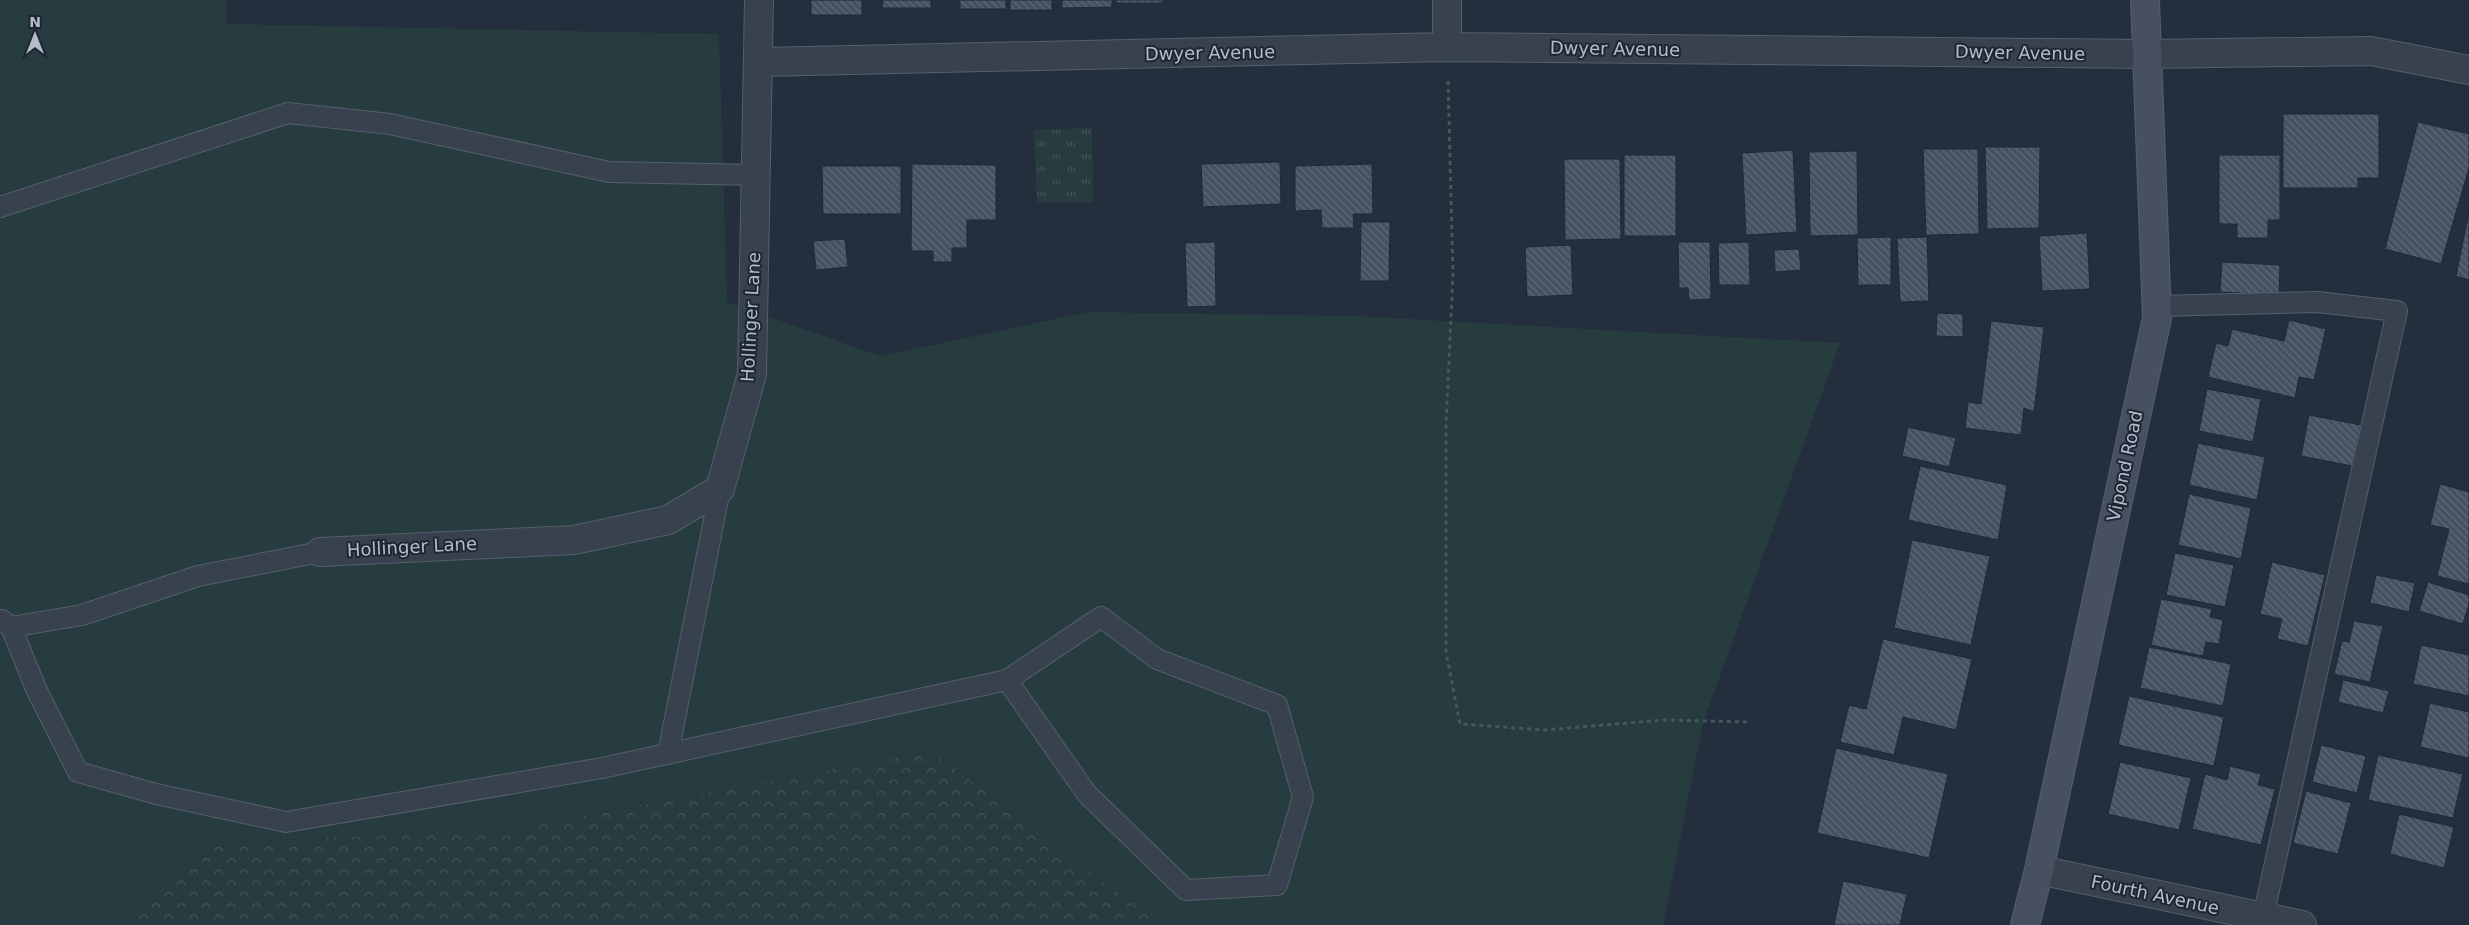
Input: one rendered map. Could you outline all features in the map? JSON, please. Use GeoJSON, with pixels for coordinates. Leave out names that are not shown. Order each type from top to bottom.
{"type":"FeatureCollection","features":[{"type":"Feature","properties":{"kind":"street","name":"Hollinger Lane"},"geometry":{"type":"LineString","coordinates":[[320,552],[574,540],[668,520],[720,489],[752,374],[760,0]]}},
{"type":"Feature","properties":{"kind":"street"},"geometry":{"type":"LineString","coordinates":[[1447,0],[1447,48]]}},
{"type":"Feature","properties":{"kind":"street","name":"Vipond Road"},"geometry":{"type":"LineString","coordinates":[[2025,925],[2039,870],[2158,318],[2145,0]]}},
{"type":"Feature","properties":{"kind":"street","name":"Dwyer Avenue"},"geometry":{"type":"LineString","coordinates":[[759,62],[1447,48],[2146,54],[2371,52],[2469,70]]}},
{"type":"Feature","properties":{"kind":"street","name":"Fourth Avenue"},"geometry":{"type":"LineString","coordinates":[[2039,870],[2302,925]]}},
{"type":"Feature","properties":{"kind":"lane"},"geometry":{"type":"LineString","coordinates":[[0,207],[288,113],[390,124],[609,172],[756,175]]}},
{"type":"Feature","properties":{"kind":"lane"},"geometry":{"type":"LineString","coordinates":[[2157,306],[2317,302],[2397,311],[2263,917]]}},
{"type":"Feature","properties":{"kind":"lane"},"geometry":{"type":"LineString","coordinates":[[668,754],[720,489]]}},
{"type":"Feature","properties":{"kind":"lane"},"geometry":{"type":"LineString","coordinates":[[320,552],[198,576],[82,615],[6,623],[78,772],[156,794],[286,822],[602,768],[1008,680],[1101,617],[1157,659],[1277,705],[1303,797],[1277,885],[1186,890],[1087,794],[1008,680]]}},
{"type":"Feature","properties":{"kind":"path"},"geometry":{"type":"LineString","coordinates":[[1447,48],[1453,274],[1446,425],[1446,652],[1460,724],[1544,730],[1664,720],[1750,722]]}},
{"type":"Feature","properties":{"kind":"green space"},"geometry":{"type":"Polygon","coordinates":[[[0,0],[226,0],[226,24],[719,34],[727,302],[880,356],[1089,312],[1354,316],[1840,343],[1703,723],[1663,925],[1161,925],[931,751],[513,829],[221,843],[114,925],[0,925],[0,0]]]}},
{"type":"Feature","properties":{"kind":"green space"},"geometry":{"type":"Polygon","coordinates":[[[1092,128],[1093,202],[1037,202],[1034,130],[1092,128]]]}},
{"type":"Feature","properties":{"kind":"green space"},"geometry":{"type":"Polygon","coordinates":[[[931,751],[1161,925],[114,925],[221,843],[513,829],[931,751]]]}},
{"type":"Feature","properties":{"kind":"building"},"geometry":{"type":"Polygon","coordinates":[[[811,0],[862,0],[862,15],[811,15],[811,0]]]}},
{"type":"Feature","properties":{"kind":"building"},"geometry":{"type":"Polygon","coordinates":[[[883,0],[931,0],[931,8],[882,8],[883,0]]]}},
{"type":"Feature","properties":{"kind":"building"},"geometry":{"type":"Polygon","coordinates":[[[960,0],[1006,0],[1006,9],[960,9],[960,0]]]}},
{"type":"Feature","properties":{"kind":"building"},"geometry":{"type":"Polygon","coordinates":[[[1010,0],[1052,0],[1052,10],[1010,10],[1010,0]]]}},
{"type":"Feature","properties":{"kind":"building"},"geometry":{"type":"Polygon","coordinates":[[[1062,0],[1112,0],[1112,7],[1062,8],[1062,0]]]}},
{"type":"Feature","properties":{"kind":"building"},"geometry":{"type":"Polygon","coordinates":[[[1116,0],[1163,0],[1163,3],[1116,3],[1116,0]]]}},
{"type":"Feature","properties":{"kind":"building"},"geometry":{"type":"Polygon","coordinates":[[[2283,114],[2379,114],[2379,178],[2358,178],[2358,188],[2283,188],[2283,114]]]}},
{"type":"Feature","properties":{"kind":"building"},"geometry":{"type":"Polygon","coordinates":[[[2418,122],[2469,134],[2469,168],[2441,264],[2385,249],[2418,122]]]}},
{"type":"Feature","properties":{"kind":"building"},"geometry":{"type":"Polygon","coordinates":[[[1985,147],[2040,147],[2039,228],[1987,229],[1985,147]]]}},
{"type":"Feature","properties":{"kind":"building"},"geometry":{"type":"Polygon","coordinates":[[[1923,149],[1978,149],[1979,234],[1926,235],[1923,149]]]}},
{"type":"Feature","properties":{"kind":"building"},"geometry":{"type":"Polygon","coordinates":[[[1793,150],[1797,232],[1746,235],[1742,153],[1793,150]]]}},
{"type":"Feature","properties":{"kind":"building"},"geometry":{"type":"Polygon","coordinates":[[[1857,151],[1858,235],[1810,236],[1809,152],[1857,151]]]}},
{"type":"Feature","properties":{"kind":"building"},"geometry":{"type":"Polygon","coordinates":[[[1624,155],[1676,155],[1676,236],[1624,236],[1624,155]]]}},
{"type":"Feature","properties":{"kind":"building"},"geometry":{"type":"Polygon","coordinates":[[[2219,155],[2280,155],[2280,220],[2268,220],[2268,238],[2237,238],[2237,224],[2219,224],[2219,155]]]}},
{"type":"Feature","properties":{"kind":"building"},"geometry":{"type":"Polygon","coordinates":[[[1564,159],[1620,159],[1621,239],[1565,240],[1564,159]]]}},
{"type":"Feature","properties":{"kind":"building"},"geometry":{"type":"Polygon","coordinates":[[[1280,162],[1281,204],[1203,207],[1201,164],[1280,162]]]}},
{"type":"Feature","properties":{"kind":"building"},"geometry":{"type":"Polygon","coordinates":[[[912,164],[996,165],[996,220],[967,220],[967,248],[952,248],[952,262],[933,262],[933,251],[911,251],[912,164]]]}},
{"type":"Feature","properties":{"kind":"building"},"geometry":{"type":"Polygon","coordinates":[[[1372,164],[1373,214],[1353,214],[1354,228],[1322,228],[1321,210],[1295,211],[1295,166],[1372,164]]]}},
{"type":"Feature","properties":{"kind":"building"},"geometry":{"type":"Polygon","coordinates":[[[822,166],[901,166],[901,214],[823,214],[822,166]]]}},
{"type":"Feature","properties":{"kind":"building"},"geometry":{"type":"Polygon","coordinates":[[[2469,212],[2469,280],[2456,276],[2469,212]]]}},
{"type":"Feature","properties":{"kind":"building"},"geometry":{"type":"Polygon","coordinates":[[[1361,222],[1390,222],[1389,281],[1360,281],[1361,222]]]}},
{"type":"Feature","properties":{"kind":"building"},"geometry":{"type":"Polygon","coordinates":[[[2087,233],[2090,289],[2042,291],[2039,236],[2087,233]]]}},
{"type":"Feature","properties":{"kind":"building"},"geometry":{"type":"Polygon","coordinates":[[[1891,237],[1891,285],[1858,285],[1857,238],[1891,237]]]}},
{"type":"Feature","properties":{"kind":"building"},"geometry":{"type":"Polygon","coordinates":[[[1927,237],[1929,301],[1900,302],[1897,238],[1927,237]]]}},
{"type":"Feature","properties":{"kind":"building"},"geometry":{"type":"Polygon","coordinates":[[[845,239],[848,267],[816,270],[813,241],[845,239]]]}},
{"type":"Feature","properties":{"kind":"building"},"geometry":{"type":"Polygon","coordinates":[[[1215,242],[1216,306],[1187,307],[1185,243],[1215,242]]]}},
{"type":"Feature","properties":{"kind":"building"},"geometry":{"type":"Polygon","coordinates":[[[1678,242],[1710,242],[1711,299],[1689,300],[1688,288],[1679,288],[1678,242]]]}},
{"type":"Feature","properties":{"kind":"building"},"geometry":{"type":"Polygon","coordinates":[[[1749,242],[1750,285],[1719,285],[1718,243],[1749,242]]]}},
{"type":"Feature","properties":{"kind":"building"},"geometry":{"type":"Polygon","coordinates":[[[1571,245],[1573,295],[1527,297],[1525,247],[1571,245]]]}},
{"type":"Feature","properties":{"kind":"building"},"geometry":{"type":"Polygon","coordinates":[[[1799,249],[1801,270],[1775,272],[1774,250],[1799,249]]]}},
{"type":"Feature","properties":{"kind":"building"},"geometry":{"type":"Polygon","coordinates":[[[2222,262],[2280,265],[2279,295],[2220,292],[2222,262]]]}},
{"type":"Feature","properties":{"kind":"building"},"geometry":{"type":"Polygon","coordinates":[[[1937,313],[1963,314],[1963,337],[1936,336],[1937,313]]]}},
{"type":"Feature","properties":{"kind":"building"},"geometry":{"type":"Polygon","coordinates":[[[2289,320],[2326,329],[2314,380],[2299,377],[2295,398],[2208,377],[2216,343],[2228,346],[2232,329],[2284,341],[2289,320]]]}},
{"type":"Feature","properties":{"kind":"building"},"geometry":{"type":"Polygon","coordinates":[[[1991,321],[2044,327],[2034,412],[2024,408],[2021,435],[1965,428],[1968,402],[1981,404],[1991,321]]]}},
{"type":"Feature","properties":{"kind":"building"},"geometry":{"type":"Polygon","coordinates":[[[2207,389],[2261,399],[2253,442],[2199,431],[2207,389]]]}},
{"type":"Feature","properties":{"kind":"building"},"geometry":{"type":"Polygon","coordinates":[[[2309,415],[2361,425],[2352,466],[2301,456],[2309,415]]]}},
{"type":"Feature","properties":{"kind":"building"},"geometry":{"type":"Polygon","coordinates":[[[1908,427],[1956,438],[1949,467],[1902,456],[1908,427]]]}},
{"type":"Feature","properties":{"kind":"building"},"geometry":{"type":"Polygon","coordinates":[[[2198,443],[2265,457],[2257,500],[2189,485],[2198,443]]]}},
{"type":"Feature","properties":{"kind":"building"},"geometry":{"type":"Polygon","coordinates":[[[1920,466],[2007,485],[1998,540],[1908,520],[1920,466]]]}},
{"type":"Feature","properties":{"kind":"building"},"geometry":{"type":"Polygon","coordinates":[[[2440,484],[2469,492],[2469,584],[2437,576],[2449,529],[2430,525],[2440,484]]]}},
{"type":"Feature","properties":{"kind":"building"},"geometry":{"type":"Polygon","coordinates":[[[2189,494],[2251,508],[2241,559],[2178,545],[2189,494]]]}},
{"type":"Feature","properties":{"kind":"building"},"geometry":{"type":"Polygon","coordinates":[[[1912,540],[1990,556],[1971,645],[1894,628],[1912,540]]]}},
{"type":"Feature","properties":{"kind":"building"},"geometry":{"type":"Polygon","coordinates":[[[2175,553],[2234,565],[2225,607],[2166,595],[2175,553]]]}},
{"type":"Feature","properties":{"kind":"building"},"geometry":{"type":"Polygon","coordinates":[[[2272,562],[2325,575],[2308,646],[2277,639],[2282,619],[2260,614],[2272,562]]]}},
{"type":"Feature","properties":{"kind":"building"},"geometry":{"type":"Polygon","coordinates":[[[2376,575],[2415,583],[2409,612],[2370,603],[2376,575]]]}},
{"type":"Feature","properties":{"kind":"building"},"geometry":{"type":"Polygon","coordinates":[[[2428,582],[2469,595],[2469,604],[2463,624],[2419,611],[2428,582]]]}},
{"type":"Feature","properties":{"kind":"building"},"geometry":{"type":"Polygon","coordinates":[[[2161,599],[2212,609],[2210,617],[2223,620],[2219,644],[2206,642],[2203,656],[2151,645],[2161,599]]]}},
{"type":"Feature","properties":{"kind":"building"},"geometry":{"type":"Polygon","coordinates":[[[2354,621],[2383,626],[2370,682],[2334,674],[2342,641],[2349,642],[2354,621]]]}},
{"type":"Feature","properties":{"kind":"building"},"geometry":{"type":"Polygon","coordinates":[[[1883,639],[1972,659],[1956,730],[1903,717],[1894,755],[1840,742],[1849,705],[1866,709],[1883,639]]]}},
{"type":"Feature","properties":{"kind":"building"},"geometry":{"type":"Polygon","coordinates":[[[2421,645],[2469,655],[2469,696],[2413,684],[2421,645]]]}},
{"type":"Feature","properties":{"kind":"building"},"geometry":{"type":"Polygon","coordinates":[[[2149,647],[2231,664],[2223,706],[2140,688],[2149,647]]]}},
{"type":"Feature","properties":{"kind":"building"},"geometry":{"type":"Polygon","coordinates":[[[2343,680],[2389,691],[2383,713],[2338,702],[2343,680]]]}},
{"type":"Feature","properties":{"kind":"building"},"geometry":{"type":"Polygon","coordinates":[[[2129,696],[2224,717],[2214,766],[2118,745],[2129,696]]]}},
{"type":"Feature","properties":{"kind":"building"},"geometry":{"type":"Polygon","coordinates":[[[2430,703],[2469,712],[2469,758],[2420,747],[2430,703]]]}},
{"type":"Feature","properties":{"kind":"building"},"geometry":{"type":"Polygon","coordinates":[[[2321,745],[2366,756],[2357,793],[2312,782],[2321,745]]]}},
{"type":"Feature","properties":{"kind":"building"},"geometry":{"type":"Polygon","coordinates":[[[1836,748],[1948,774],[1929,858],[1817,833],[1836,748]]]}},
{"type":"Feature","properties":{"kind":"building"},"geometry":{"type":"Polygon","coordinates":[[[2378,755],[2463,774],[2453,818],[2368,800],[2378,755]]]}},
{"type":"Feature","properties":{"kind":"building"},"geometry":{"type":"Polygon","coordinates":[[[2120,762],[2191,778],[2179,830],[2108,814],[2120,762]]]}},
{"type":"Feature","properties":{"kind":"building"},"geometry":{"type":"Polygon","coordinates":[[[2230,766],[2261,774],[2258,785],[2275,789],[2261,845],[2192,829],[2205,774],[2227,780],[2230,766]]]}},
{"type":"Feature","properties":{"kind":"building"},"geometry":{"type":"Polygon","coordinates":[[[2306,791],[2351,803],[2338,854],[2293,843],[2306,791]]]}},
{"type":"Feature","properties":{"kind":"building"},"geometry":{"type":"Polygon","coordinates":[[[2399,814],[2454,827],[2444,868],[2390,854],[2399,814]]]}},
{"type":"Feature","properties":{"kind":"building"},"geometry":{"type":"Polygon","coordinates":[[[1843,881],[1907,894],[1900,925],[1834,925],[1843,881]]]}}]}
